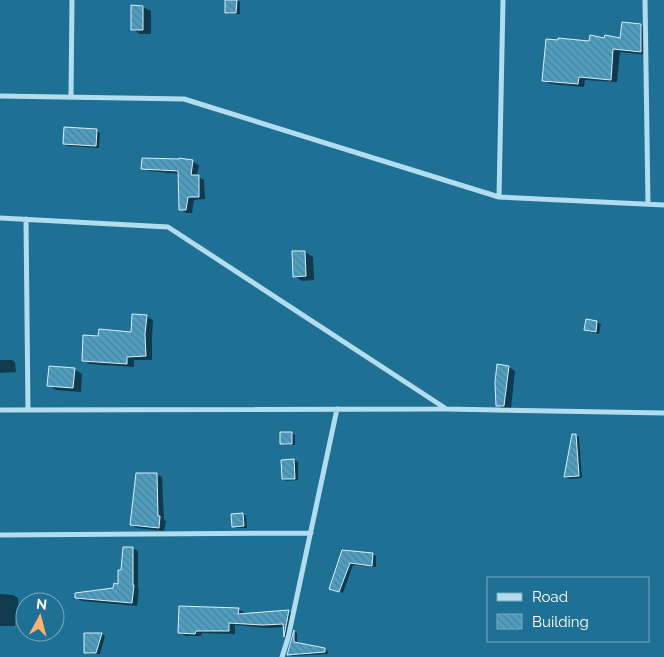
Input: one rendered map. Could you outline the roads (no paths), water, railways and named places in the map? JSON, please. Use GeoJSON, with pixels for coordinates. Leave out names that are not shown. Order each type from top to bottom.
{"type":"FeatureCollection","features":[{"type":"Feature","properties":{"kind":"street"},"geometry":{"type":"LineString","coordinates":[[71,97],[72,0]]}},
{"type":"Feature","properties":{"kind":"street"},"geometry":{"type":"LineString","coordinates":[[499,197],[503,0]]}},
{"type":"Feature","properties":{"kind":"street"},"geometry":{"type":"LineString","coordinates":[[645,0],[648,204]]}},
{"type":"Feature","properties":{"kind":"street"},"geometry":{"type":"LineString","coordinates":[[0,96],[184,99],[499,197],[664,205]]}},
{"type":"Feature","properties":{"kind":"street"},"geometry":{"type":"LineString","coordinates":[[0,218],[168,227],[446,409]]}},
{"type":"Feature","properties":{"kind":"street"},"geometry":{"type":"LineString","coordinates":[[26,219],[28,410]]}},
{"type":"Feature","properties":{"kind":"street"},"geometry":{"type":"LineString","coordinates":[[282,657],[288,638],[338,409]]}},
{"type":"Feature","properties":{"kind":"street"},"geometry":{"type":"LineString","coordinates":[[0,410],[446,409],[664,413]]}},
{"type":"Feature","properties":{"kind":"street"},"geometry":{"type":"LineString","coordinates":[[0,535],[311,533]]}}]}
